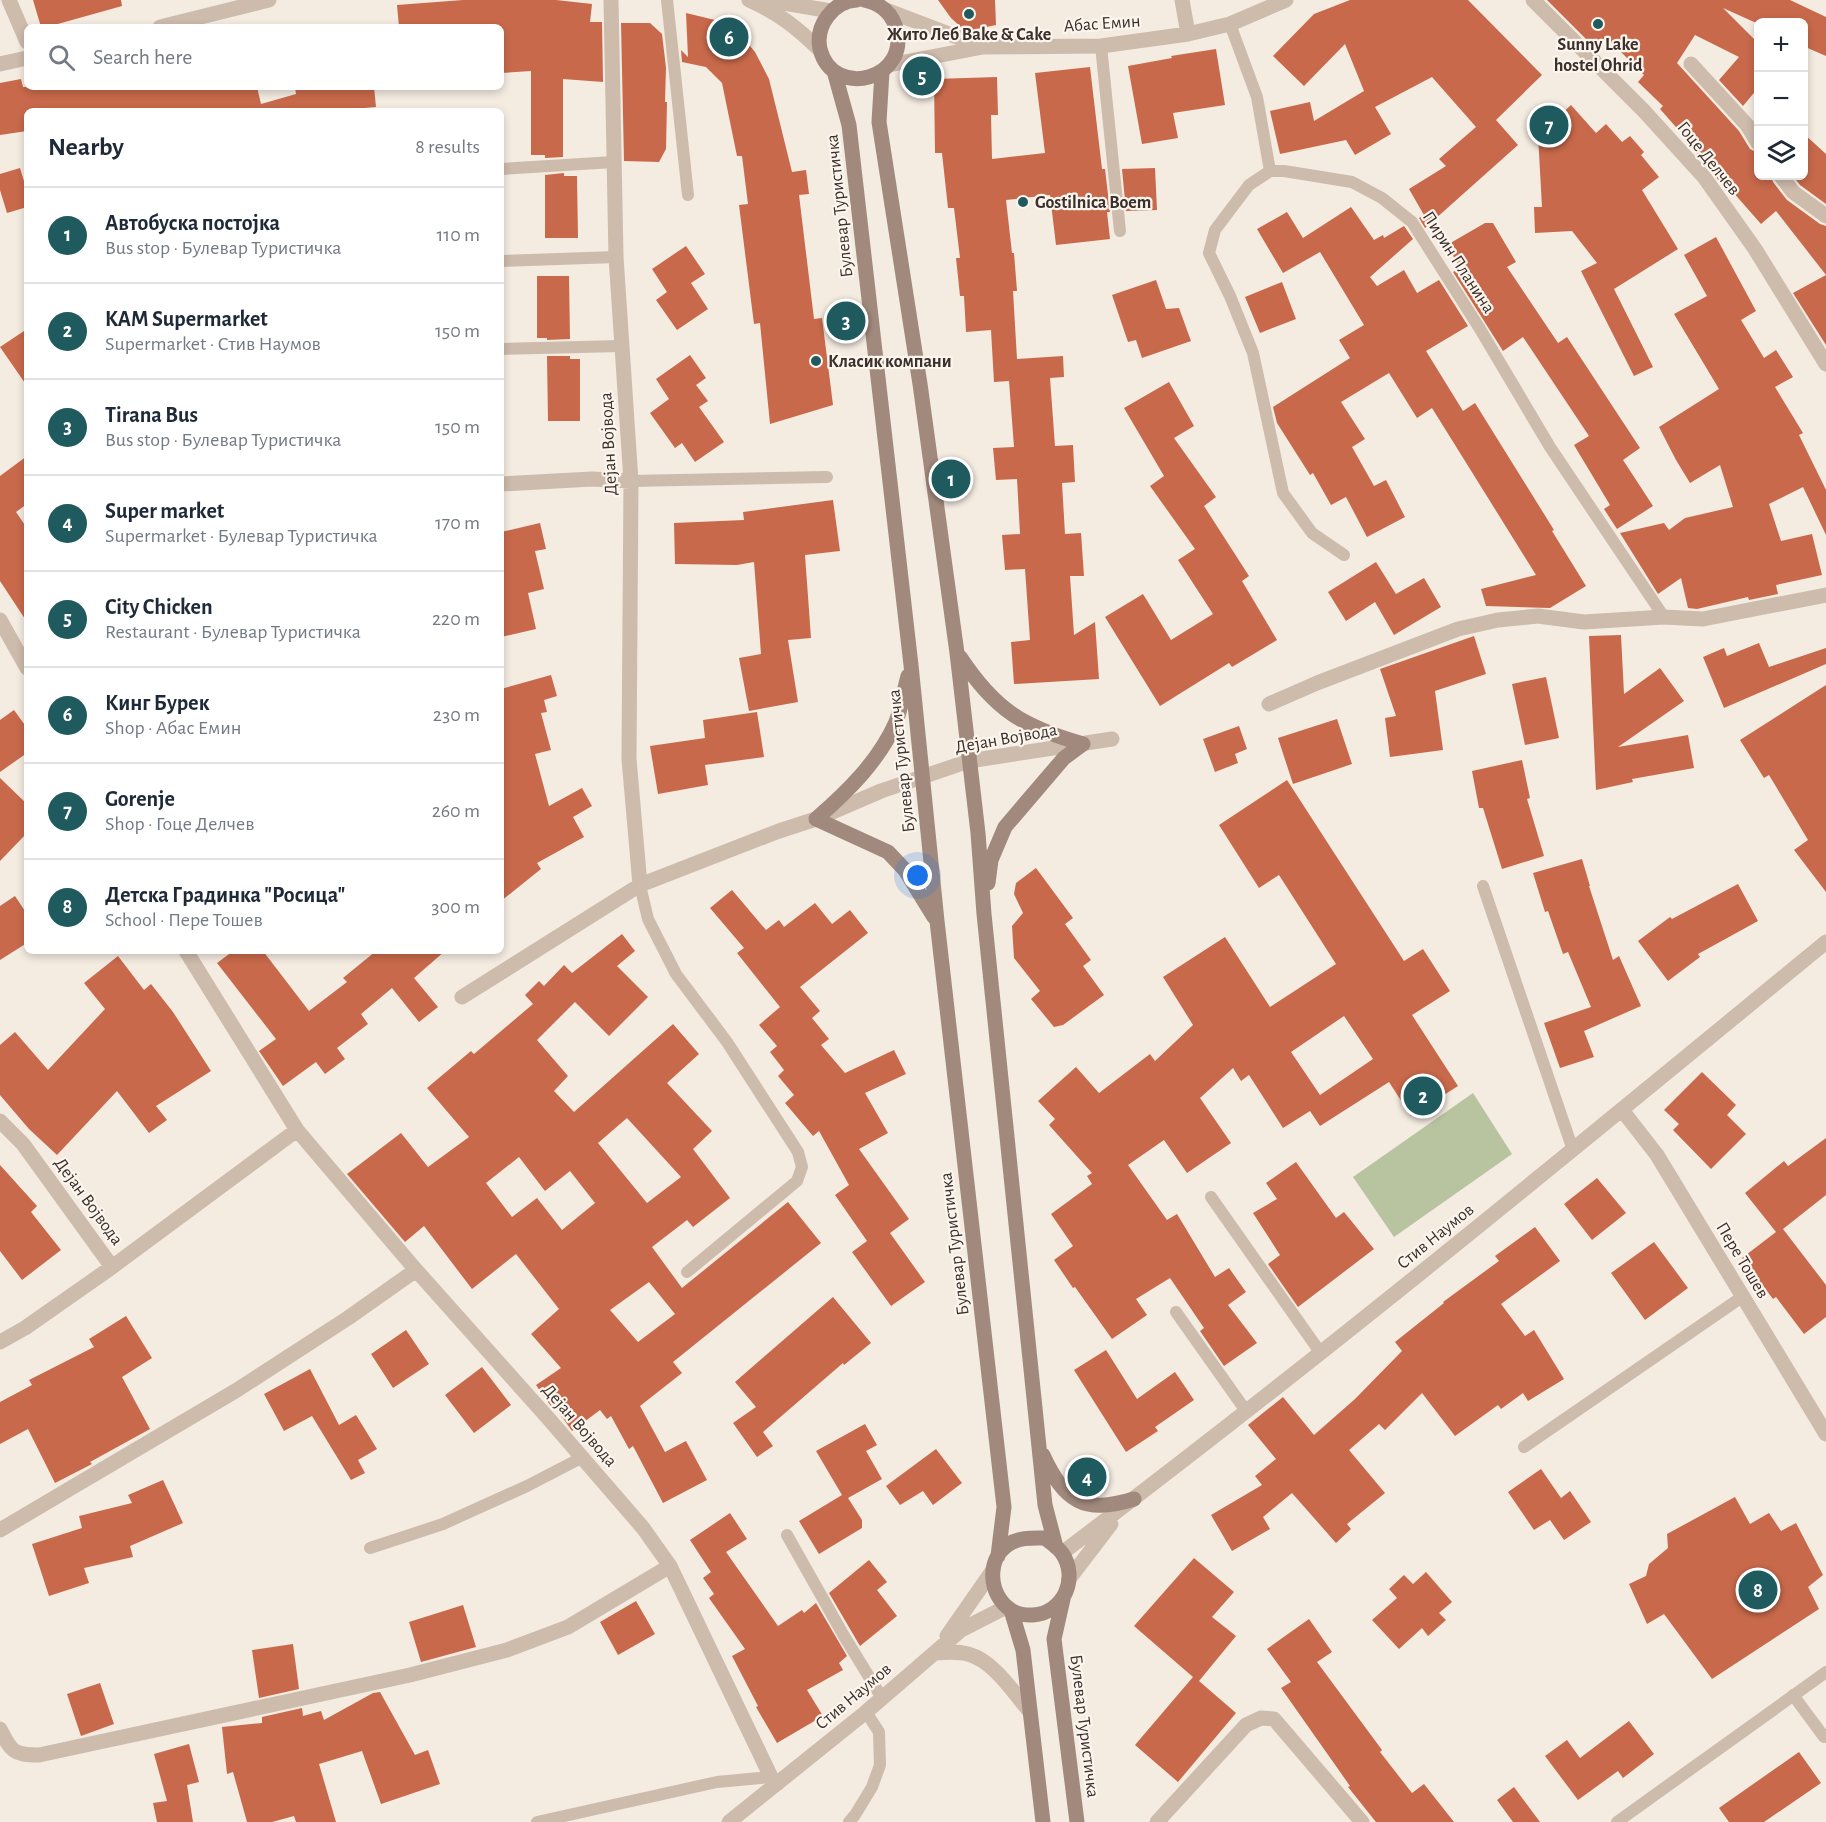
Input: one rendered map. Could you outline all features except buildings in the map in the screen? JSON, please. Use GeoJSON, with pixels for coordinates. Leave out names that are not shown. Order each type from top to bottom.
{"type":"FeatureCollection","features":[{"type":"Feature","properties":{"kind":"main road"},"geometry":{"type":"LineString","coordinates":[[820,50],[820,28],[831,5],[857,0]]}},
{"type":"Feature","properties":{"kind":"main road"},"geometry":{"type":"LineString","coordinates":[[834,70],[842,76],[862,79],[872,77],[885,69],[895,57],[898,34],[894,21],[875,3]]}},
{"type":"Feature","properties":{"kind":"main road","name":"Булевар Туристичка"},"geometry":{"type":"LineString","coordinates":[[820,50],[834,70],[849,124],[1004,1507],[995,1563]]}},
{"type":"Feature","properties":{"kind":"main road"},"geometry":{"type":"LineString","coordinates":[[885,69],[879,122],[920,384],[957,653],[978,833],[984,914],[1045,1504],[1059,1550],[1068,1565],[1070,1579],[1063,1599],[1050,1610],[1039,1614],[1018,1614],[1009,1608],[998,1596],[993,1585],[995,1563],[1008,1545],[1022,1539],[1045,1538],[1059,1550]]}},
{"type":"Feature","properties":{"kind":"main road"},"geometry":{"type":"LineString","coordinates":[[957,653],[972,676],[1007,711],[1028,725],[1048,734],[1083,744]]}},
{"type":"Feature","properties":{"kind":"main road"},"geometry":{"type":"LineString","coordinates":[[910,665],[896,721],[878,754],[847,790],[816,819],[888,852],[905,870],[937,921]]}},
{"type":"Feature","properties":{"kind":"main road"},"geometry":{"type":"LineString","coordinates":[[984,914],[991,860],[1005,827],[1064,758],[1083,744]]}},
{"type":"Feature","properties":{"kind":"main road"},"geometry":{"type":"LineString","coordinates":[[1038,1446],[1062,1488],[1079,1501],[1094,1506],[1113,1505],[1134,1499]]}},
{"type":"Feature","properties":{"kind":"main road","name":"Булевар Туристичка"},"geometry":{"type":"LineString","coordinates":[[1063,1599],[1054,1639],[1077,1822]]}},
{"type":"Feature","properties":{"kind":"main road"},"geometry":{"type":"LineString","coordinates":[[1009,1608],[1023,1650],[1043,1822]]}},
{"type":"Feature","properties":{"kind":"street"},"geometry":{"type":"LineString","coordinates":[[9,0],[24,35]]}},
{"type":"Feature","properties":{"kind":"street"},"geometry":{"type":"LineString","coordinates":[[172,24],[269,0]]}},
{"type":"Feature","properties":{"kind":"street","name":"Дејан Војвода"},"geometry":{"type":"LineString","coordinates":[[611,0],[616,257],[631,481],[629,759],[640,885]]}},
{"type":"Feature","properties":{"kind":"street"},"geometry":{"type":"LineString","coordinates":[[749,0],[771,10],[794,25],[820,50]]}},
{"type":"Feature","properties":{"kind":"street"},"geometry":{"type":"LineString","coordinates":[[766,0],[831,5]]}},
{"type":"Feature","properties":{"kind":"street"},"geometry":{"type":"LineString","coordinates":[[1182,0],[1188,34]]}},
{"type":"Feature","properties":{"kind":"street","name":"Абас Емин"},"geometry":{"type":"LineString","coordinates":[[875,3],[983,47],[1101,46],[1188,34],[1230,24],[1286,0]]}},
{"type":"Feature","properties":{"kind":"street","name":"Гоце Делчев"},"geometry":{"type":"LineString","coordinates":[[1533,0],[1644,111],[1704,177],[1755,249],[1826,364]]}},
{"type":"Feature","properties":{"kind":"street"},"geometry":{"type":"LineString","coordinates":[[885,69],[983,47]]}},
{"type":"Feature","properties":{"kind":"street"},"geometry":{"type":"LineString","coordinates":[[0,64],[24,59]]}},
{"type":"Feature","properties":{"kind":"street"},"geometry":{"type":"LineString","coordinates":[[1691,64],[1747,125],[1754,136]]}},
{"type":"Feature","properties":{"kind":"street"},"geometry":{"type":"LineString","coordinates":[[1784,180],[1793,192],[1826,216]]}},
{"type":"Feature","properties":{"kind":"street"},"geometry":{"type":"LineString","coordinates":[[504,484],[592,479],[631,481]]}},
{"type":"Feature","properties":{"kind":"street"},"geometry":{"type":"LineString","coordinates":[[1269,704],[1317,683],[1458,629],[1498,620],[1538,616],[1584,622],[1664,617],[1703,619],[1826,595]]}},
{"type":"Feature","properties":{"kind":"street"},"geometry":{"type":"LineString","coordinates":[[0,620],[24,663]]}},
{"type":"Feature","properties":{"kind":"street","name":"Дејан Војвода"},"geometry":{"type":"LineString","coordinates":[[462,997],[640,885],[816,819],[881,791],[969,761],[1112,739]]}},
{"type":"Feature","properties":{"kind":"street","name":"Стив Наумов"},"geometry":{"type":"LineString","coordinates":[[1059,1550],[1134,1499],[1246,1411],[1573,1150],[1826,942]]}},
{"type":"Feature","properties":{"kind":"street","name":"Дејан Војвода"},"geometry":{"type":"LineString","coordinates":[[188,954],[297,1130],[416,1270],[583,1457],[643,1528],[670,1566],[775,1780]]}},
{"type":"Feature","properties":{"kind":"street","name":"Пере Тошев"},"geometry":{"type":"LineString","coordinates":[[1622,1110],[1657,1155],[1826,1434]]}},
{"type":"Feature","properties":{"kind":"street","name":"Дејан Војвода"},"geometry":{"type":"LineString","coordinates":[[0,1121],[23,1144],[112,1267],[297,1130]]}},
{"type":"Feature","properties":{"kind":"street"},"geometry":{"type":"LineString","coordinates":[[0,1342],[25,1328],[112,1267]]}},
{"type":"Feature","properties":{"kind":"street"},"geometry":{"type":"LineString","coordinates":[[0,1530],[237,1390],[348,1318],[416,1270]]}},
{"type":"Feature","properties":{"kind":"street"},"geometry":{"type":"LineString","coordinates":[[1070,1579],[1110,1525],[1134,1499]]}},
{"type":"Feature","properties":{"kind":"street"},"geometry":{"type":"LineString","coordinates":[[935,1653],[995,1563]]}},
{"type":"Feature","properties":{"kind":"street"},"geometry":{"type":"LineString","coordinates":[[0,1729],[9,1747],[22,1755],[39,1755],[410,1675],[507,1650],[568,1627],[670,1566]]}},
{"type":"Feature","properties":{"kind":"street","name":"Стив Наумов"},"geometry":{"type":"LineString","coordinates":[[729,1822],[775,1780],[866,1712],[961,1630],[1009,1608]]}},
{"type":"Feature","properties":{"kind":"street"},"geometry":{"type":"LineString","coordinates":[[935,1653],[952,1652],[970,1655],[990,1667],[1030,1712]]}},
{"type":"Feature","properties":{"kind":"street"},"geometry":{"type":"LineString","coordinates":[[1157,1822],[1246,1725],[1261,1718],[1274,1719],[1362,1822]]}},
{"type":"Feature","properties":{"kind":"lane"},"geometry":{"type":"LineString","coordinates":[[667,0],[688,195]]}},
{"type":"Feature","properties":{"kind":"lane"},"geometry":{"type":"LineString","coordinates":[[1230,24],[1257,97],[1270,171],[1249,185],[1221,221],[1215,230],[1209,252],[1253,352],[1283,493],[1312,533],[1344,555]]}},
{"type":"Feature","properties":{"kind":"lane"},"geometry":{"type":"LineString","coordinates":[[1101,46],[1120,231]]}},
{"type":"Feature","properties":{"kind":"lane"},"geometry":{"type":"LineString","coordinates":[[504,170],[614,162]]}},
{"type":"Feature","properties":{"kind":"lane","name":"Пирин Планина"},"geometry":{"type":"LineString","coordinates":[[1270,171],[1284,171],[1352,182],[1382,198],[1412,222],[1480,329],[1550,447],[1664,617]]}},
{"type":"Feature","properties":{"kind":"lane"},"geometry":{"type":"LineString","coordinates":[[504,261],[616,257]]}},
{"type":"Feature","properties":{"kind":"lane"},"geometry":{"type":"LineString","coordinates":[[504,349],[621,346]]}},
{"type":"Feature","properties":{"kind":"lane"},"geometry":{"type":"LineString","coordinates":[[631,481],[827,477]]}},
{"type":"Feature","properties":{"kind":"lane","name":"Дејан Војвода"},"geometry":{"type":"LineString","coordinates":[[640,885],[648,919],[676,974],[728,1042],[798,1152],[802,1167],[797,1182],[687,1272]]}},
{"type":"Feature","properties":{"kind":"lane"},"geometry":{"type":"LineString","coordinates":[[1483,886],[1573,1150]]}},
{"type":"Feature","properties":{"kind":"lane"},"geometry":{"type":"LineString","coordinates":[[1211,1197],[1320,1352]]}},
{"type":"Feature","properties":{"kind":"lane"},"geometry":{"type":"LineString","coordinates":[[1524,1447],[1742,1297]]}},
{"type":"Feature","properties":{"kind":"lane"},"geometry":{"type":"LineString","coordinates":[[1176,1312],[1246,1411]]}},
{"type":"Feature","properties":{"kind":"lane"},"geometry":{"type":"LineString","coordinates":[[370,1548],[443,1524],[527,1486],[583,1457]]}},
{"type":"Feature","properties":{"kind":"lane"},"geometry":{"type":"LineString","coordinates":[[787,1535],[882,1698]]}},
{"type":"Feature","properties":{"kind":"lane"},"geometry":{"type":"LineString","coordinates":[[1617,1822],[1826,1672]]}},
{"type":"Feature","properties":{"kind":"lane"},"geometry":{"type":"LineString","coordinates":[[1793,1695],[1824,1737],[1826,1736]]}},
{"type":"Feature","properties":{"kind":"lane"},"geometry":{"type":"LineString","coordinates":[[849,1822],[872,1787],[880,1765],[879,1732],[866,1712]]}},
{"type":"Feature","properties":{"kind":"lane"},"geometry":{"type":"LineString","coordinates":[[537,1822],[717,1782],[775,1780]]}},
{"type":"Feature","properties":{"kind":"green space"},"geometry":{"type":"Polygon","coordinates":[[[1473,1093],[1512,1154],[1394,1237],[1353,1177],[1473,1093]]]}},
{"type":"Feature","properties":{"kind":"place","name":"Жито Леб Bake & Cake"},"geometry":{"type":"Point","coordinates":[969,14]}},
{"type":"Feature","properties":{"kind":"place","name":"Sunny Lake hostel Ohrid"},"geometry":{"type":"Point","coordinates":[1598,24]}},
{"type":"Feature","properties":{"kind":"place","name":"Кинг Бурек"},"geometry":{"type":"Point","coordinates":[729,37]}},
{"type":"Feature","properties":{"kind":"place","name":"City Chicken"},"geometry":{"type":"Point","coordinates":[922,76]}},
{"type":"Feature","properties":{"kind":"place","name":"Gorenje"},"geometry":{"type":"Point","coordinates":[1549,125]}},
{"type":"Feature","properties":{"kind":"place","name":"Gostilnica Boem"},"geometry":{"type":"Point","coordinates":[1023,202]}},
{"type":"Feature","properties":{"kind":"place","name":"Tirana Bus"},"geometry":{"type":"Point","coordinates":[846,321]}},
{"type":"Feature","properties":{"kind":"place","name":"Класик компани"},"geometry":{"type":"Point","coordinates":[816,361]}},
{"type":"Feature","properties":{"kind":"place","name":"Автобуска постојка"},"geometry":{"type":"Point","coordinates":[951,479]}},
{"type":"Feature","properties":{"kind":"place","name":"KAM Supermarket"},"geometry":{"type":"Point","coordinates":[1423,1096]}},
{"type":"Feature","properties":{"kind":"place","name":"Super market"},"geometry":{"type":"Point","coordinates":[1087,1477]}},
{"type":"Feature","properties":{"kind":"place","name":"Детска Градинка \"Росица\""},"geometry":{"type":"Point","coordinates":[1758,1590]}}]}
